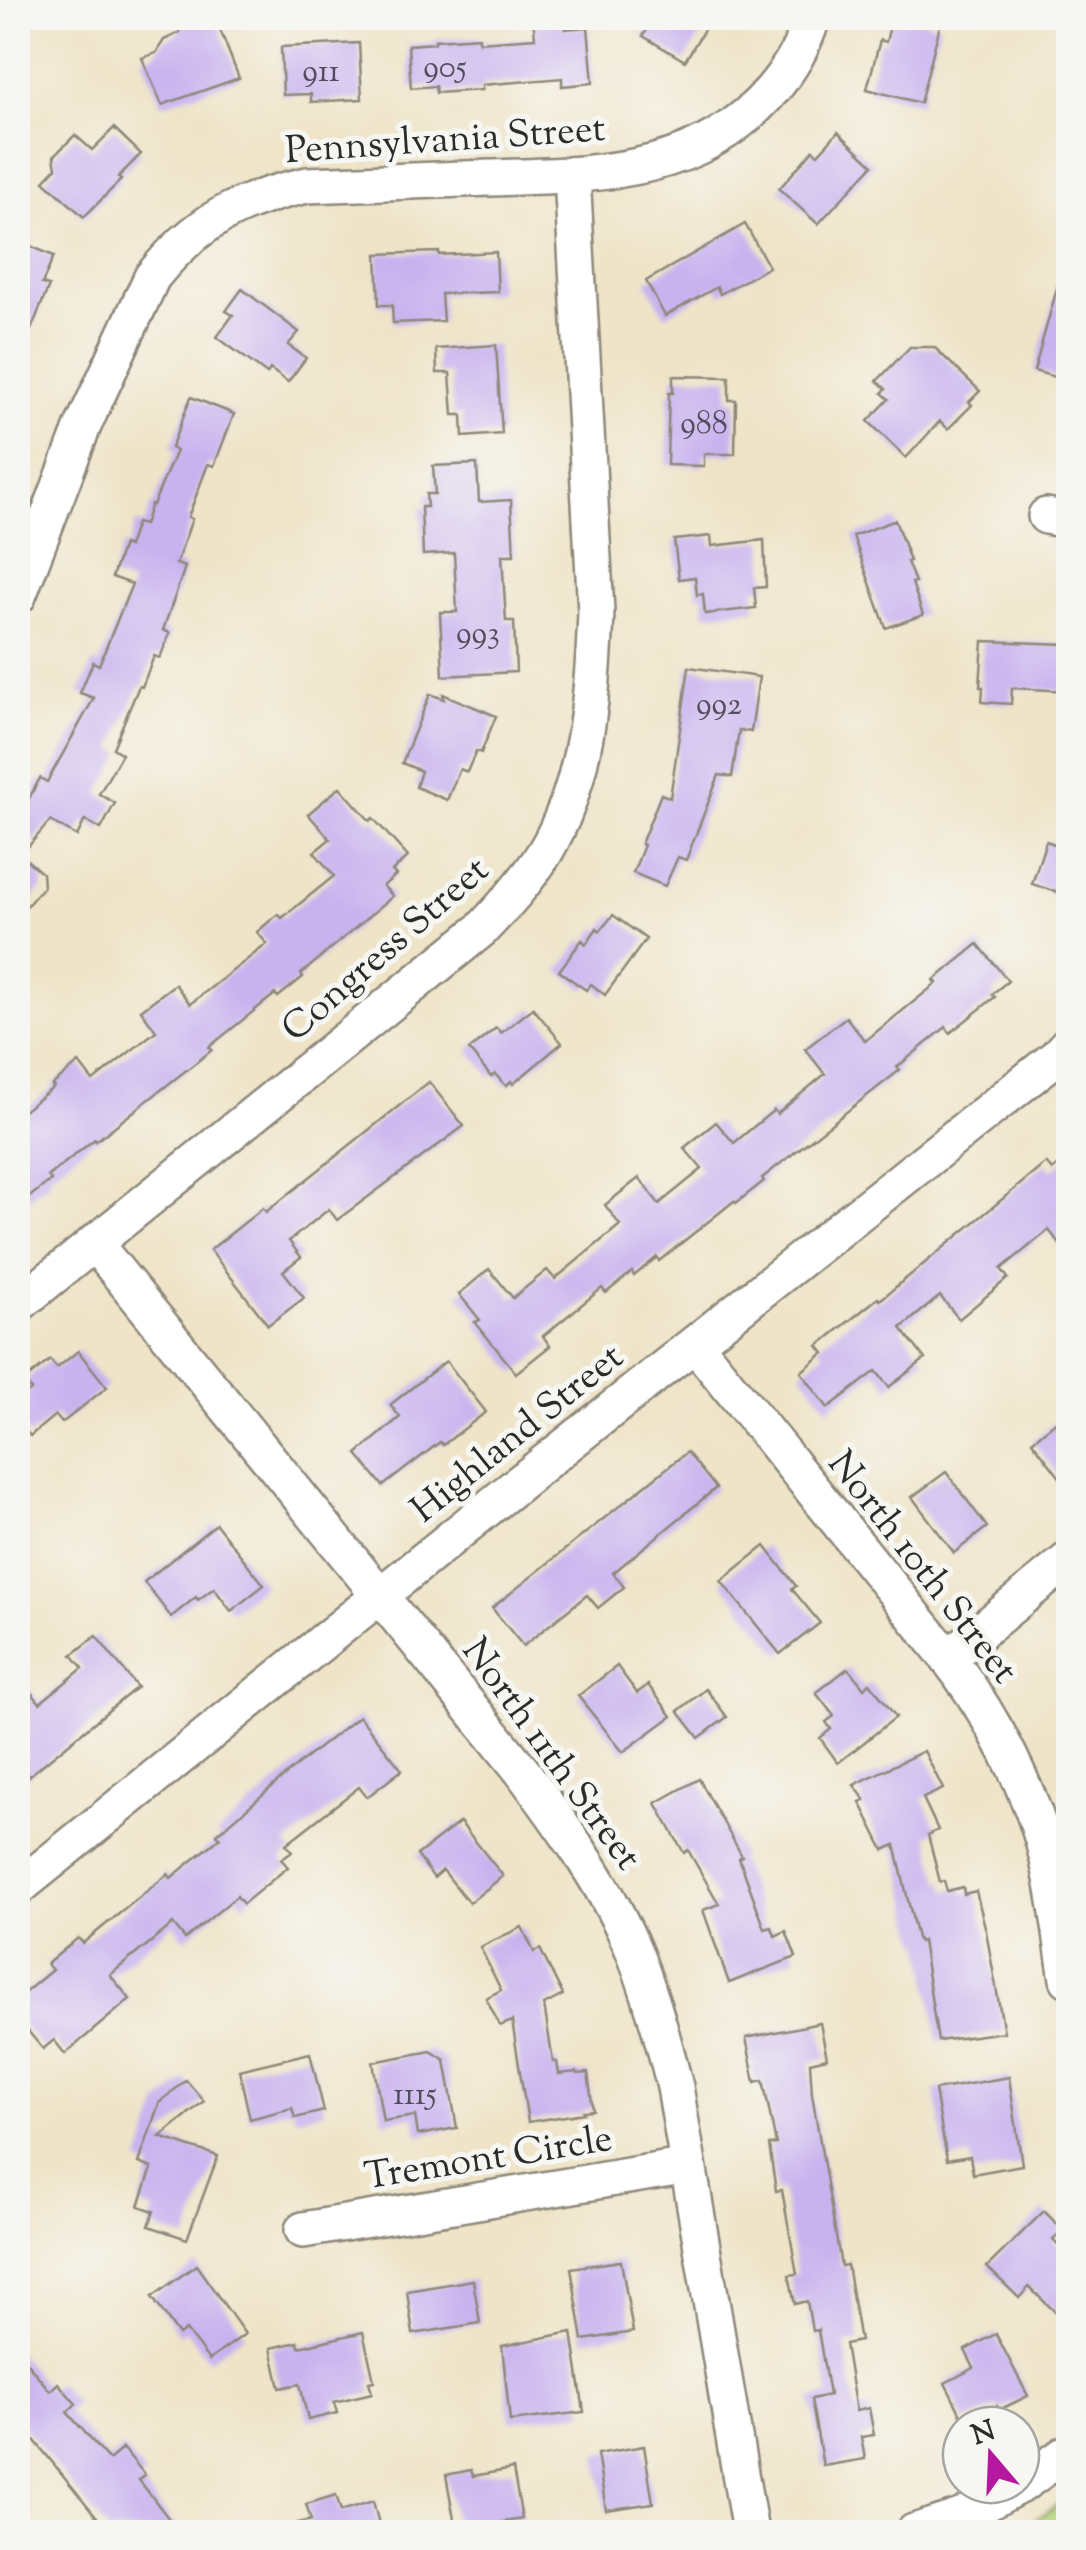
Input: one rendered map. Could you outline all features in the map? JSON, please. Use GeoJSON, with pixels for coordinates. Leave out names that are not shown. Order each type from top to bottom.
{"type":"FeatureCollection","features":[{"type":"Feature","properties":{"kind":"street","name":"Pennsylvania Street"},"geometry":{"type":"LineString","coordinates":[[18,596],[82,426],[152,277],[200,228],[233,207],[269,193],[307,185],[599,173],[652,163],[702,147],[758,107],[786,72],[812,18]]}},
{"type":"Feature","properties":{"kind":"street","name":"Congress Street"},"geometry":{"type":"LineString","coordinates":[[18,1305],[481,930],[512,897],[545,852],[569,800],[587,726],[594,670],[596,612],[572,175]]}},
{"type":"Feature","properties":{"kind":"street","name":"Highland Street"},"geometry":{"type":"LineString","coordinates":[[18,1888],[1068,1044]]}},
{"type":"Feature","properties":{"kind":"street","name":"North 11th Street"},"geometry":{"type":"LineString","coordinates":[[94,1244],[522,1771],[560,1822],[609,1901],[634,1951],[658,2018],[675,2087],[750,2532]]}},
{"type":"Feature","properties":{"kind":"street","name":"North 10th Street"},"geometry":{"type":"LineString","coordinates":[[695,1344],[966,1681],[1005,1746],[1035,1815],[1068,1980]]}},
{"type":"Feature","properties":{"kind":"street"},"geometry":{"type":"LineString","coordinates":[[948,1658],[1068,1560]]}},
{"type":"Feature","properties":{"kind":"street","name":"Tremont Circle"},"geometry":{"type":"LineString","coordinates":[[303,2230],[688,2166]]}},
{"type":"Feature","properties":{"kind":"street"},"geometry":{"type":"LineString","coordinates":[[1041,2471],[1068,2452]]}},
{"type":"Feature","properties":{"kind":"street"},"geometry":{"type":"LineString","coordinates":[[914,2532],[982,2505]]}},
{"type":"Feature","properties":{"kind":"green space"},"geometry":{"type":"Polygon","coordinates":[[[1068,2499],[1068,2532],[1015,2532],[1068,2499]]]}},
{"type":"Feature","properties":{"kind":"building"},"geometry":{"type":"Polygon","coordinates":[[[196,18],[219,27],[239,78],[162,105],[142,58],[156,53],[164,40],[179,33],[180,23],[196,18]]]}},
{"type":"Feature","properties":{"kind":"building"},"geometry":{"type":"Polygon","coordinates":[[[533,18],[565,18],[566,29],[588,27],[593,83],[562,86],[562,78],[482,85],[482,90],[436,93],[435,86],[411,88],[408,45],[479,37],[479,42],[535,38],[533,18]]]}},
{"type":"Feature","properties":{"kind":"building"},"geometry":{"type":"Polygon","coordinates":[[[654,18],[711,18],[685,61],[643,36],[654,18]]]}},
{"type":"Feature","properties":{"kind":"building"},"geometry":{"type":"Polygon","coordinates":[[[892,18],[940,25],[920,103],[867,89],[880,40],[886,42],[892,18]]]}},
{"type":"Feature","properties":{"kind":"building"},"geometry":{"type":"Polygon","coordinates":[[[359,43],[362,99],[311,102],[311,94],[283,95],[281,47],[359,43]]]}},
{"type":"Feature","properties":{"kind":"building"},"geometry":{"type":"Polygon","coordinates":[[[114,128],[141,154],[84,217],[44,181],[56,168],[54,156],[75,135],[92,150],[114,128]]]}},
{"type":"Feature","properties":{"kind":"building"},"geometry":{"type":"Polygon","coordinates":[[[838,132],[873,165],[818,224],[779,189],[813,150],[818,154],[838,132]]]}},
{"type":"Feature","properties":{"kind":"building"},"geometry":{"type":"Polygon","coordinates":[[[745,224],[769,267],[720,294],[717,287],[665,316],[646,281],[745,224]]]}},
{"type":"Feature","properties":{"kind":"building"},"geometry":{"type":"Polygon","coordinates":[[[18,241],[54,256],[42,284],[49,286],[18,361],[18,241]]]}},
{"type":"Feature","properties":{"kind":"building"},"geometry":{"type":"Polygon","coordinates":[[[496,252],[498,292],[441,294],[443,321],[393,323],[392,305],[379,305],[377,254],[496,252]]]}},
{"type":"Feature","properties":{"kind":"building"},"geometry":{"type":"Polygon","coordinates":[[[1061,274],[1068,275],[1068,381],[1034,371],[1061,274]]]}},
{"type":"Feature","properties":{"kind":"building"},"geometry":{"type":"Polygon","coordinates":[[[242,289],[299,332],[288,345],[306,358],[288,382],[270,369],[267,374],[217,337],[233,315],[226,311],[242,289]]]}},
{"type":"Feature","properties":{"kind":"building"},"geometry":{"type":"Polygon","coordinates":[[[496,345],[502,434],[463,437],[462,415],[453,415],[450,373],[437,373],[436,349],[496,345]]]}},
{"type":"Feature","properties":{"kind":"building"},"geometry":{"type":"Polygon","coordinates":[[[910,347],[934,347],[980,391],[948,429],[940,421],[906,458],[868,421],[889,399],[882,393],[886,389],[877,381],[910,347]]]}},
{"type":"Feature","properties":{"kind":"building"},"geometry":{"type":"Polygon","coordinates":[[[673,376],[729,377],[729,400],[736,400],[735,454],[704,454],[704,466],[667,465],[673,376]]]}},
{"type":"Feature","properties":{"kind":"building"},"geometry":{"type":"Polygon","coordinates":[[[191,397],[234,414],[214,466],[208,464],[188,517],[192,519],[176,564],[185,567],[163,630],[170,633],[160,658],[154,656],[142,687],[139,686],[113,748],[122,754],[99,794],[115,803],[101,829],[85,820],[77,836],[50,821],[21,855],[42,873],[43,887],[18,916],[18,819],[40,778],[47,782],[94,698],[80,693],[93,662],[99,665],[132,584],[112,577],[123,545],[128,547],[136,523],[144,525],[153,505],[176,451],[171,448],[191,397]]]}},
{"type":"Feature","properties":{"kind":"building"},"geometry":{"type":"Polygon","coordinates":[[[477,464],[479,502],[511,500],[514,555],[502,555],[506,621],[514,621],[516,672],[443,676],[440,612],[457,612],[454,553],[423,555],[421,507],[427,507],[426,494],[435,494],[433,466],[477,464]]]}},
{"type":"Feature","properties":{"kind":"building"},"geometry":{"type":"Polygon","coordinates":[[[895,520],[923,615],[886,628],[853,536],[895,520]]]}},
{"type":"Feature","properties":{"kind":"building"},"geometry":{"type":"Polygon","coordinates":[[[711,536],[712,546],[764,540],[766,587],[754,588],[756,608],[705,614],[703,594],[697,595],[695,577],[679,579],[674,540],[711,536]]]}},
{"type":"Feature","properties":{"kind":"building"},"geometry":{"type":"Polygon","coordinates":[[[983,641],[1068,644],[1068,691],[1012,688],[1011,704],[982,702],[983,641]]]}},
{"type":"Feature","properties":{"kind":"building"},"geometry":{"type":"Polygon","coordinates":[[[689,667],[759,677],[751,732],[739,730],[732,777],[719,775],[686,860],[678,857],[665,886],[633,873],[661,794],[670,798],[689,667]]]}},
{"type":"Feature","properties":{"kind":"building"},"geometry":{"type":"Polygon","coordinates":[[[430,694],[444,699],[443,694],[496,716],[481,753],[476,751],[467,772],[460,769],[447,800],[416,787],[421,771],[402,763],[430,694]]]}},
{"type":"Feature","properties":{"kind":"building"},"geometry":{"type":"Polygon","coordinates":[[[340,787],[408,857],[383,886],[393,896],[301,974],[303,977],[278,997],[275,994],[209,1047],[212,1050],[48,1176],[51,1180],[18,1206],[18,1115],[79,1063],[93,1081],[156,1031],[141,1010],[175,984],[190,1004],[267,944],[257,932],[278,914],[282,918],[334,876],[314,852],[330,839],[308,814],[340,787]]]}},
{"type":"Feature","properties":{"kind":"building"},"geometry":{"type":"Polygon","coordinates":[[[1046,841],[1068,849],[1068,896],[1032,884],[1046,841]]]}},
{"type":"Feature","properties":{"kind":"building"},"geometry":{"type":"Polygon","coordinates":[[[613,915],[646,939],[605,995],[591,984],[586,990],[559,971],[582,940],[586,944],[613,915]]]}},
{"type":"Feature","properties":{"kind":"building"},"geometry":{"type":"Polygon","coordinates":[[[978,944],[1008,981],[992,994],[995,997],[950,1033],[946,1027],[897,1067],[900,1070],[762,1178],[764,1181],[659,1261],[657,1257],[634,1276],[632,1272],[606,1293],[602,1288],[543,1336],[550,1346],[516,1373],[475,1322],[480,1320],[459,1294],[489,1269],[513,1298],[547,1270],[555,1279],[620,1225],[605,1205],[639,1178],[659,1204],[702,1169],[684,1148],[716,1122],[734,1143],[825,1074],[805,1049],[846,1017],[865,1041],[978,944]]]}},
{"type":"Feature","properties":{"kind":"building"},"geometry":{"type":"Polygon","coordinates":[[[533,1008],[562,1043],[506,1086],[495,1074],[491,1077],[469,1050],[496,1028],[501,1033],[533,1008]]]}},
{"type":"Feature","properties":{"kind":"building"},"geometry":{"type":"Polygon","coordinates":[[[429,1082],[464,1126],[337,1220],[329,1209],[289,1241],[301,1257],[283,1271],[304,1298],[268,1325],[210,1250],[263,1208],[266,1212],[429,1082]]]}},
{"type":"Feature","properties":{"kind":"building"},"geometry":{"type":"Polygon","coordinates":[[[1068,1157],[1068,1255],[1049,1230],[1001,1269],[1008,1278],[959,1319],[940,1296],[901,1328],[925,1359],[889,1387],[876,1371],[828,1408],[801,1372],[824,1353],[818,1346],[1046,1163],[1052,1170],[1068,1157]]]}},
{"type":"Feature","properties":{"kind":"building"},"geometry":{"type":"Polygon","coordinates":[[[78,1351],[107,1387],[62,1423],[55,1415],[30,1436],[18,1421],[18,1400],[31,1390],[24,1381],[50,1360],[57,1368],[78,1351]]]}},
{"type":"Feature","properties":{"kind":"building"},"geometry":{"type":"Polygon","coordinates":[[[446,1361],[486,1412],[383,1486],[357,1454],[400,1417],[390,1405],[446,1361]]]}},
{"type":"Feature","properties":{"kind":"building"},"geometry":{"type":"Polygon","coordinates":[[[1068,1412],[1068,1488],[1032,1441],[1068,1412]]]}},
{"type":"Feature","properties":{"kind":"building"},"geometry":{"type":"Polygon","coordinates":[[[687,1452],[716,1488],[613,1573],[624,1587],[598,1608],[587,1595],[523,1646],[492,1608],[687,1452]]]}},
{"type":"Feature","properties":{"kind":"building"},"geometry":{"type":"Polygon","coordinates":[[[946,1472],[987,1527],[954,1553],[912,1497],[946,1472]]]}},
{"type":"Feature","properties":{"kind":"building"},"geometry":{"type":"Polygon","coordinates":[[[216,1524],[264,1585],[231,1611],[214,1588],[171,1617],[144,1582],[216,1524]]]}},
{"type":"Feature","properties":{"kind":"building"},"geometry":{"type":"Polygon","coordinates":[[[765,1546],[796,1586],[792,1589],[820,1623],[780,1654],[721,1581],[765,1546]]]}},
{"type":"Feature","properties":{"kind":"building"},"geometry":{"type":"Polygon","coordinates":[[[96,1636],[137,1687],[18,1785],[18,1676],[40,1703],[83,1668],[72,1655],[96,1636]]]}},
{"type":"Feature","properties":{"kind":"building"},"geometry":{"type":"Polygon","coordinates":[[[617,1666],[637,1693],[648,1685],[672,1716],[623,1752],[578,1696],[617,1666]]]}},
{"type":"Feature","properties":{"kind":"building"},"geometry":{"type":"Polygon","coordinates":[[[848,1668],[864,1688],[870,1683],[896,1717],[838,1763],[820,1738],[831,1729],[826,1722],[834,1716],[816,1693],[848,1668]]]}},
{"type":"Feature","properties":{"kind":"building"},"geometry":{"type":"Polygon","coordinates":[[[706,1689],[727,1717],[699,1738],[678,1711],[706,1689]]]}},
{"type":"Feature","properties":{"kind":"building"},"geometry":{"type":"Polygon","coordinates":[[[359,1716],[402,1770],[367,1797],[359,1787],[286,1844],[292,1851],[281,1859],[288,1867],[243,1904],[237,1896],[185,1939],[173,1924],[110,1975],[130,1999],[65,2054],[54,2040],[43,2049],[18,2019],[18,1998],[52,1970],[47,1964],[78,1938],[83,1943],[168,1874],[171,1878],[220,1838],[217,1834],[359,1716]]]}},
{"type":"Feature","properties":{"kind":"building"},"geometry":{"type":"Polygon","coordinates":[[[924,1751],[943,1789],[923,1798],[938,1830],[928,1835],[940,1882],[944,1881],[947,1891],[963,1887],[964,1894],[976,1891],[1004,2032],[938,2041],[922,1941],[917,1938],[895,1845],[884,1850],[860,1802],[865,1800],[854,1785],[924,1751]]]}},
{"type":"Feature","properties":{"kind":"building"},"geometry":{"type":"Polygon","coordinates":[[[699,1779],[742,1856],[739,1858],[765,1929],[772,1927],[775,1936],[786,1931],[796,1957],[729,1983],[703,1910],[719,1904],[656,1803],[699,1779]]]}},
{"type":"Feature","properties":{"kind":"building"},"geometry":{"type":"Polygon","coordinates":[[[460,1822],[503,1876],[469,1903],[443,1870],[434,1878],[417,1855],[460,1822]]]}},
{"type":"Feature","properties":{"kind":"building"},"geometry":{"type":"Polygon","coordinates":[[[522,1927],[534,1952],[540,1949],[563,1995],[544,2005],[553,2062],[557,2062],[559,2074],[588,2073],[593,2110],[528,2122],[512,2021],[500,2026],[486,1998],[501,1990],[480,1947],[522,1927]]]}},
{"type":"Feature","properties":{"kind":"building"},"geometry":{"type":"Polygon","coordinates":[[[820,2023],[827,2058],[810,2062],[812,2094],[841,2266],[847,2265],[860,2341],[845,2344],[856,2411],[869,2408],[874,2435],[861,2437],[865,2459],[823,2466],[811,2399],[829,2395],[818,2330],[812,2331],[807,2301],[795,2304],[789,2275],[797,2274],[782,2190],[776,2191],[769,2145],[776,2144],[763,2080],[755,2082],[746,2038],[820,2023]]]}},
{"type":"Feature","properties":{"kind":"building"},"geometry":{"type":"Polygon","coordinates":[[[431,2051],[445,2060],[457,2128],[418,2135],[415,2116],[383,2121],[373,2062],[431,2051]]]}},
{"type":"Feature","properties":{"kind":"building"},"geometry":{"type":"Polygon","coordinates":[[[310,2053],[324,2111],[295,2118],[292,2108],[250,2119],[239,2070],[310,2053]]]}},
{"type":"Feature","properties":{"kind":"building"},"geometry":{"type":"Polygon","coordinates":[[[1009,2077],[1022,2165],[973,2174],[970,2156],[947,2160],[935,2090],[1009,2077]]]}},
{"type":"Feature","properties":{"kind":"building"},"geometry":{"type":"Polygon","coordinates":[[[186,2080],[204,2101],[160,2137],[218,2156],[187,2239],[149,2226],[154,2211],[139,2206],[152,2168],[139,2163],[159,2103],[186,2080]]]}},
{"type":"Feature","properties":{"kind":"building"},"geometry":{"type":"Polygon","coordinates":[[[1044,2211],[1063,2230],[1053,2240],[1068,2256],[1068,2324],[1029,2287],[1019,2298],[987,2267],[1044,2211]]]}},
{"type":"Feature","properties":{"kind":"building"},"geometry":{"type":"Polygon","coordinates":[[[621,2261],[633,2332],[583,2340],[571,2268],[621,2261]]]}},
{"type":"Feature","properties":{"kind":"building"},"geometry":{"type":"Polygon","coordinates":[[[196,2265],[245,2334],[209,2360],[186,2330],[179,2335],[152,2297],[196,2265]]]}},
{"type":"Feature","properties":{"kind":"building"},"geometry":{"type":"Polygon","coordinates":[[[473,2280],[480,2323],[413,2334],[407,2291],[473,2280]]]}},
{"type":"Feature","properties":{"kind":"building"},"geometry":{"type":"Polygon","coordinates":[[[363,2332],[374,2381],[369,2382],[372,2393],[334,2402],[337,2413],[308,2420],[300,2384],[280,2388],[271,2348],[298,2342],[299,2347],[363,2332]]]}},
{"type":"Feature","properties":{"kind":"building"},"geometry":{"type":"Polygon","coordinates":[[[572,2332],[584,2412],[510,2421],[502,2346],[572,2332]]]}},
{"type":"Feature","properties":{"kind":"building"},"geometry":{"type":"Polygon","coordinates":[[[996,2334],[1028,2396],[1009,2405],[956,2405],[945,2383],[974,2368],[965,2350],[996,2334]]]}},
{"type":"Feature","properties":{"kind":"building"},"geometry":{"type":"Polygon","coordinates":[[[18,2352],[50,2391],[58,2383],[76,2404],[67,2412],[109,2460],[123,2448],[145,2475],[139,2480],[179,2532],[109,2532],[18,2420],[18,2352]]]}},
{"type":"Feature","properties":{"kind":"building"},"geometry":{"type":"Polygon","coordinates":[[[644,2446],[653,2503],[606,2510],[597,2454],[644,2446]]]}},
{"type":"Feature","properties":{"kind":"building"},"geometry":{"type":"Polygon","coordinates":[[[513,2469],[522,2519],[456,2530],[446,2475],[471,2470],[473,2476],[513,2469]]]}},
{"type":"Feature","properties":{"kind":"building"},"geometry":{"type":"Polygon","coordinates":[[[336,2495],[341,2511],[373,2501],[381,2532],[291,2532],[290,2525],[311,2520],[306,2504],[336,2495]]]}}]}
